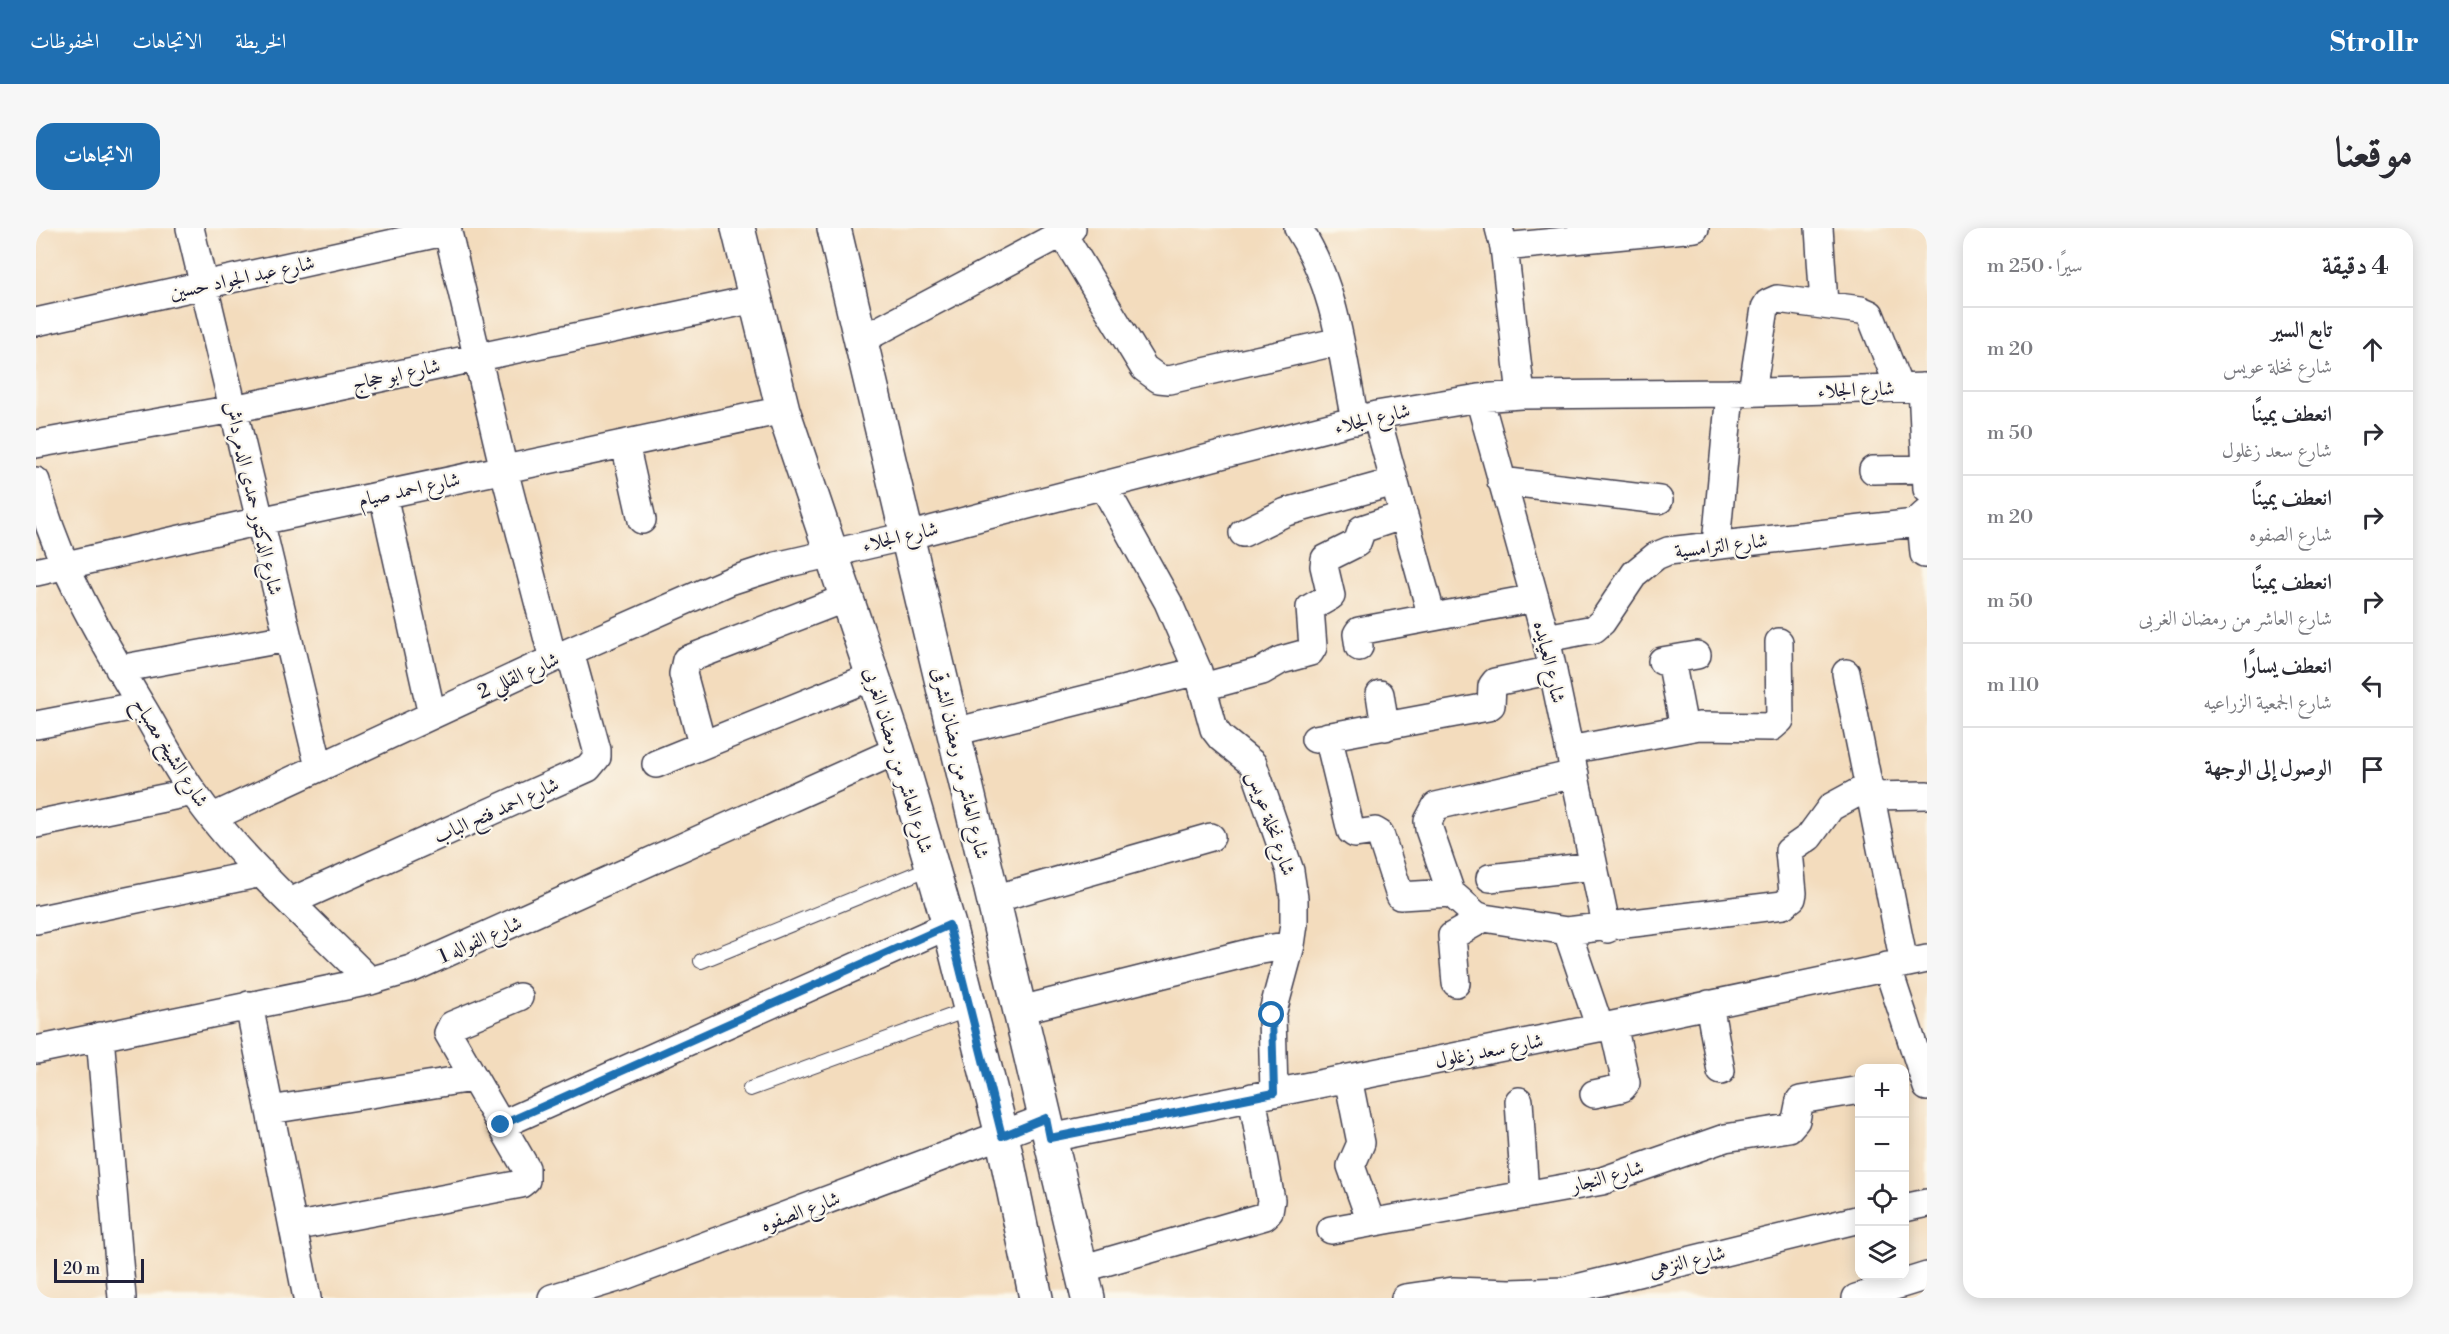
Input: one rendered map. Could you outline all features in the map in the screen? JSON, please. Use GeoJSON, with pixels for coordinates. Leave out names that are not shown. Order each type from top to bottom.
{"type":"FeatureCollection","features":[{"type":"Feature","properties":{"kind":"street","name":"شارع الدكتور حمدى الدمرداش"},"geometry":{"type":"LineString","coordinates":[[190,228],[319,767]]}},
{"type":"Feature","properties":{"kind":"street","name":"شارع العاشر من رمضان الغربى"},"geometry":{"type":"LineString","coordinates":[[738,228],[783,410],[898,750],[949,925],[1002,1136],[1036,1298]]}},
{"type":"Feature","properties":{"kind":"street","name":"شارع العاشر من رمضان الشرقى"},"geometry":{"type":"LineString","coordinates":[[834,228],[1085,1283]]}},
{"type":"Feature","properties":{"kind":"street"},"geometry":{"type":"LineString","coordinates":[[1298,228],[1326,281],[1340,341],[1365,418],[1395,482],[1432,617]]}},
{"type":"Feature","properties":{"kind":"street"},"geometry":{"type":"LineString","coordinates":[[1521,394],[1502,238],[1695,228]]}},
{"type":"Feature","properties":{"kind":"street"},"geometry":{"type":"LineString","coordinates":[[1820,228],[1824,304]]}},
{"type":"Feature","properties":{"kind":"street","name":"شارع عبد الجواد حسين"},"geometry":{"type":"LineString","coordinates":[[36,322],[448,230]]}},
{"type":"Feature","properties":{"kind":"street","name":"شارع احمد فتح الباب"},"geometry":{"type":"LineString","coordinates":[[292,902],[593,763],[597,750],[562,656],[504,470],[448,230]]}},
{"type":"Feature","properties":{"kind":"street"},"geometry":{"type":"LineString","coordinates":[[861,340],[1067,231],[1144,368],[1159,379],[1169,380],[1340,341]]}},
{"type":"Feature","properties":{"kind":"street","name":"شارع ابو حجاج"},"geometry":{"type":"LineString","coordinates":[[36,444],[233,409],[755,298]]}},
{"type":"Feature","properties":{"kind":"street"},"geometry":{"type":"LineString","coordinates":[[1716,544],[1741,392],[1768,303],[1777,299],[1824,304],[1861,310],[1870,314],[1916,387],[1927,479],[1873,470]]}},
{"type":"Feature","properties":{"kind":"street","name":"شارع الجلاء"},"geometry":{"type":"LineString","coordinates":[[831,552],[907,536],[1365,418],[1479,398],[1521,394],[1741,392],[1916,387]]}},
{"type":"Feature","properties":{"kind":"street","name":"شارع العيايده"},"geometry":{"type":"LineString","coordinates":[[1479,398],[1546,638],[1606,928]]}},
{"type":"Feature","properties":{"kind":"street","name":"شارع احمد صيام"},"geometry":{"type":"LineString","coordinates":[[36,572],[260,521],[783,410]]}},
{"type":"Feature","properties":{"kind":"street"},"geometry":{"type":"LineString","coordinates":[[625,444],[642,520]]}},
{"type":"Feature","properties":{"kind":"street","name":"شارع الشيخ مصباح"},"geometry":{"type":"LineString","coordinates":[[36,481],[43,511],[66,566],[119,669],[193,792],[262,873],[370,981]]}},
{"type":"Feature","properties":{"kind":"street"},"geometry":{"type":"LineString","coordinates":[[1501,481],[1659,500]]}},
{"type":"Feature","properties":{"kind":"street"},"geometry":{"type":"LineString","coordinates":[[1243,533],[1279,514],[1395,482]]}},
{"type":"Feature","properties":{"kind":"street","name":"شارع نخلة عويس"},"geometry":{"type":"LineString","coordinates":[[1085,1283],[1269,1212],[1271,1200],[1263,1095],[1272,1015],[1291,945],[1294,898],[1290,871],[1253,764],[1221,738],[1214,729],[1200,679],[1168,602],[1103,485]]}},
{"type":"Feature","properties":{"kind":"street"},"geometry":{"type":"LineString","coordinates":[[383,495],[432,715]]}},
{"type":"Feature","properties":{"kind":"street"},"geometry":{"type":"LineString","coordinates":[[954,732],[1200,679],[1262,671],[1281,660],[1310,652],[1313,647],[1310,608],[1331,596],[1325,559],[1357,543],[1362,529],[1404,515]]}},
{"type":"Feature","properties":{"kind":"street"},"geometry":{"type":"LineString","coordinates":[[1924,517],[1924,554]]}},
{"type":"Feature","properties":{"kind":"street","name":"شارع الترامسية"},"geometry":{"type":"LineString","coordinates":[[1546,638],[1589,631],[1599,626],[1635,573],[1656,556],[1682,548],[1924,517]]}},
{"type":"Feature","properties":{"kind":"street","name":"شارع القللي 2"},"geometry":{"type":"LineString","coordinates":[[213,817],[432,715],[730,581],[831,552]]}},
{"type":"Feature","properties":{"kind":"street"},"geometry":{"type":"LineString","coordinates":[[702,744],[683,674],[686,660],[846,598]]}},
{"type":"Feature","properties":{"kind":"street"},"geometry":{"type":"LineString","coordinates":[[1359,647],[1357,634],[1359,631],[1535,598]]}},
{"type":"Feature","properties":{"kind":"street"},"geometry":{"type":"LineString","coordinates":[[119,669],[287,638]]}},
{"type":"Feature","properties":{"kind":"street"},"geometry":{"type":"LineString","coordinates":[[1779,642],[1780,720],[1777,724],[1767,728],[1715,724],[1684,728],[1436,806],[1430,813],[1429,829],[1451,893],[1476,915],[1484,918],[1567,931],[1783,905],[1792,898],[1793,893],[1789,851],[1809,837],[1831,807],[1869,792],[1927,795]]}},
{"type":"Feature","properties":{"kind":"street"},"geometry":{"type":"LineString","coordinates":[[1677,659],[1684,728]]}},
{"type":"Feature","properties":{"kind":"street"},"geometry":{"type":"LineString","coordinates":[[1451,893],[1404,896],[1397,893],[1380,834],[1375,831],[1355,834],[1351,831],[1321,738],[1488,707],[1491,705],[1492,686],[1495,682],[1553,670]]}},
{"type":"Feature","properties":{"kind":"street"},"geometry":{"type":"LineString","coordinates":[[1846,674],[1906,962],[1919,1084]]}},
{"type":"Feature","properties":{"kind":"street"},"geometry":{"type":"LineString","coordinates":[[656,764],[873,676]]}},
{"type":"Feature","properties":{"kind":"street"},"geometry":{"type":"LineString","coordinates":[[1380,694],[1385,727]]}},
{"type":"Feature","properties":{"kind":"street"},"geometry":{"type":"LineString","coordinates":[[36,725],[141,705]]}},
{"type":"Feature","properties":{"kind":"street","name":"شارع الفواله 1"},"geometry":{"type":"LineString","coordinates":[[36,1050],[370,981],[432,960],[898,750]]}},
{"type":"Feature","properties":{"kind":"street"},"geometry":{"type":"LineString","coordinates":[[36,824],[193,792]]}},
{"type":"Feature","properties":{"kind":"street"},"geometry":{"type":"LineString","coordinates":[[994,899],[1211,837]]}},
{"type":"Feature","properties":{"kind":"street"},"geometry":{"type":"LineString","coordinates":[[1490,878],[1593,866]]}},
{"type":"Feature","properties":{"kind":"street"},"geometry":{"type":"LineString","coordinates":[[36,920],[262,873]]}},
{"type":"Feature","properties":{"kind":"street"},"geometry":{"type":"LineString","coordinates":[[1456,982],[1452,936],[1484,918]]}},
{"type":"Feature","properties":{"kind":"street"},"geometry":{"type":"LineString","coordinates":[[501,1125],[949,925]]}},
{"type":"Feature","properties":{"kind":"street"},"geometry":{"type":"LineString","coordinates":[[1567,931],[1606,1026],[1626,1083],[1622,1088],[1594,1095]]}},
{"type":"Feature","properties":{"kind":"street"},"geometry":{"type":"LineString","coordinates":[[1020,1010],[1256,951],[1291,945]]}},
{"type":"Feature","properties":{"kind":"street","name":"شارع سعد زغلول"},"geometry":{"type":"LineString","coordinates":[[1048,1128],[1263,1095],[1606,1026],[1906,962]]}},
{"type":"Feature","properties":{"kind":"street"},"geometry":{"type":"LineString","coordinates":[[293,1227],[521,1184],[526,1180],[526,1168],[449,1038],[449,1029],[452,1025],[519,997]]}},
{"type":"Feature","properties":{"kind":"street"},"geometry":{"type":"LineString","coordinates":[[1709,1004],[1721,1071]]}},
{"type":"Feature","properties":{"kind":"street"},"geometry":{"type":"LineString","coordinates":[[249,1005],[307,1298]]}},
{"type":"Feature","properties":{"kind":"street"},"geometry":{"type":"LineString","coordinates":[[100,1036],[122,1298]]}},
{"type":"Feature","properties":{"kind":"street"},"geometry":{"type":"LineString","coordinates":[[270,1110],[472,1078]]}},
{"type":"Feature","properties":{"kind":"street"},"geometry":{"type":"LineString","coordinates":[[1348,1078],[1361,1143],[1351,1166],[1371,1222]]}},
{"type":"Feature","properties":{"kind":"street","name":"شارع النجار"},"geometry":{"type":"LineString","coordinates":[[1331,1230],[1618,1176],[1725,1138],[1789,1128],[1796,1120],[1797,1104],[1800,1100],[1855,1091]]}},
{"type":"Feature","properties":{"kind":"street"},"geometry":{"type":"LineString","coordinates":[[1519,1101],[1525,1195]]}},
{"type":"Feature","properties":{"kind":"street","name":"شارع الصفوه"},"geometry":{"type":"LineString","coordinates":[[552,1298],[624,1276],[1002,1136],[1048,1128]]}},
{"type":"Feature","properties":{"kind":"street"},"geometry":{"type":"LineString","coordinates":[[1909,1207],[1927,1203]]}},
{"type":"Feature","properties":{"kind":"street","name":"شارع النزهى"},"geometry":{"type":"LineString","coordinates":[[1405,1298],[1453,1291],[1519,1293],[1564,1291],[1855,1220]]}},
{"type":"Feature","properties":{"kind":"street"},"geometry":{"type":"LineString","coordinates":[[1857,1298],[1927,1276]]}},
{"type":"Feature","properties":{"kind":"lane"},"geometry":{"type":"LineString","coordinates":[[700,961],[932,867]]}},
{"type":"Feature","properties":{"kind":"lane"},"geometry":{"type":"LineString","coordinates":[[750,1089],[970,1009]]}},
{"type":"Feature","properties":{"kind":"route"},"geometry":{"type":"LineString","coordinates":[[501,1125],[949,925],[1002,1136],[1046,1118],[1050,1138],[1274,1093],[1272,1015]]}}]}
